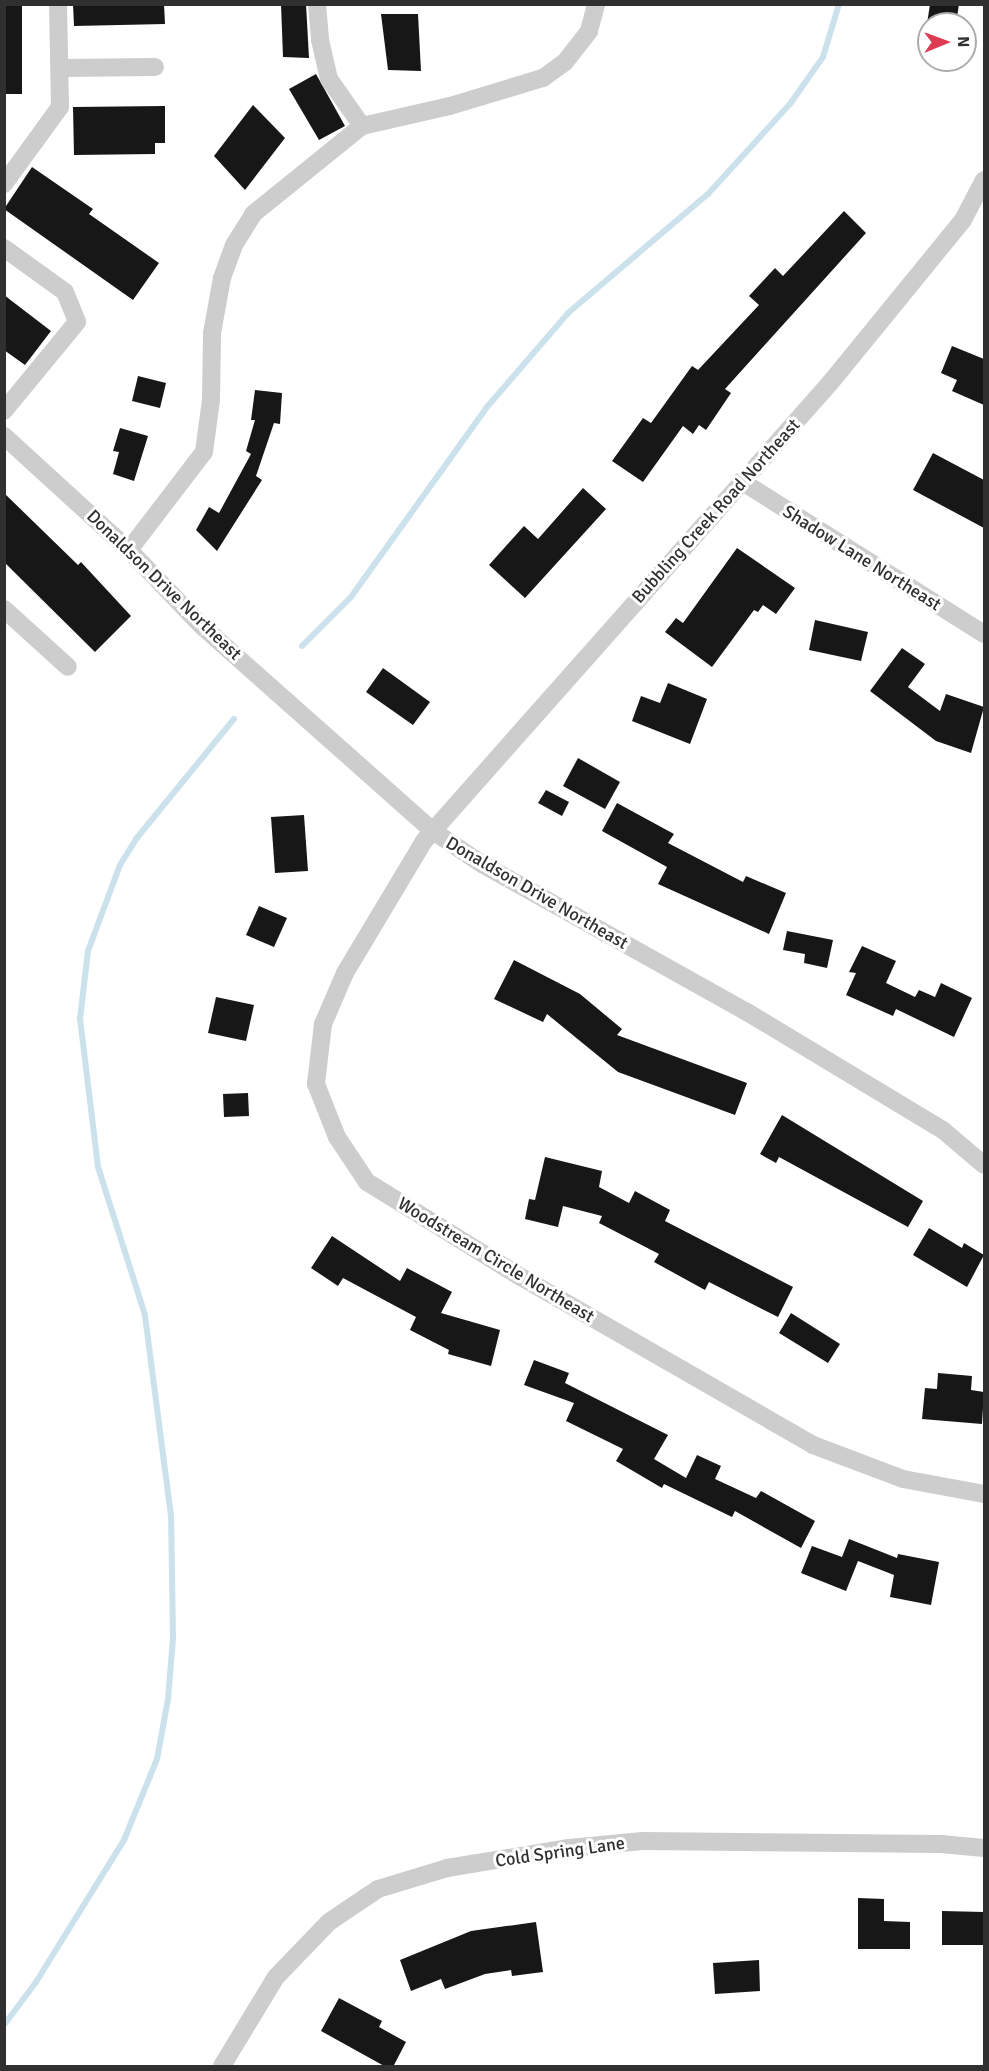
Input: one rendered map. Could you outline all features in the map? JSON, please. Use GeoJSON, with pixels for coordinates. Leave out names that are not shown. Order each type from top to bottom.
{"type":"FeatureCollection","features":[{"type":"Feature","properties":{"kind":"street"},"geometry":{"type":"LineString","coordinates":[[4,184],[60,107],[58,4]]}},
{"type":"Feature","properties":{"kind":"street"},"geometry":{"type":"LineString","coordinates":[[317,4],[320,40],[329,79],[362,126]]}},
{"type":"Feature","properties":{"kind":"street"},"geometry":{"type":"LineString","coordinates":[[129,550],[204,452],[211,400],[212,333],[222,278],[234,245],[254,214],[362,126],[450,106],[543,78],[565,62],[589,31],[596,4]]}},
{"type":"Feature","properties":{"kind":"street"},"geometry":{"type":"LineString","coordinates":[[60,68],[155,67]]}},
{"type":"Feature","properties":{"kind":"street","name":"Bubbling Creek Road Northeast"},"geometry":{"type":"LineString","coordinates":[[433,831],[838,374],[963,220],[984,180]]}},
{"type":"Feature","properties":{"kind":"street"},"geometry":{"type":"LineString","coordinates":[[4,248],[65,292],[77,322],[4,411]]}},
{"type":"Feature","properties":{"kind":"street","name":"Donaldson Drive Northeast"},"geometry":{"type":"LineString","coordinates":[[4,436],[129,550],[202,626],[433,831],[482,864],[747,1012],[915,1113],[944,1131],[984,1165]]}},
{"type":"Feature","properties":{"kind":"street","name":"Shadow Lane Northeast"},"geometry":{"type":"LineString","coordinates":[[741,481],[984,634]]}},
{"type":"Feature","properties":{"kind":"street"},"geometry":{"type":"LineString","coordinates":[[4,609],[68,668]]}},
{"type":"Feature","properties":{"kind":"street","name":"Woodstream Circle Northeast"},"geometry":{"type":"LineString","coordinates":[[433,831],[345,973],[323,1024],[316,1084],[337,1137],[367,1182],[521,1277],[813,1445],[903,1479],[984,1494]]}},
{"type":"Feature","properties":{"kind":"street","name":"Cold Spring Lane"},"geometry":{"type":"LineString","coordinates":[[228,2063],[276,1977],[329,1922],[378,1889],[447,1868],[569,1848],[643,1841],[940,1844],[984,1848]]}},
{"type":"Feature","properties":{"kind":"building"},"geometry":{"type":"Polygon","coordinates":[[[4,4],[22,4],[22,94],[4,94],[4,4]]]}},
{"type":"Feature","properties":{"kind":"building"},"geometry":{"type":"Polygon","coordinates":[[[73,4],[164,4],[165,24],[74,26],[73,4]]]}},
{"type":"Feature","properties":{"kind":"building"},"geometry":{"type":"Polygon","coordinates":[[[281,4],[306,4],[309,58],[283,57],[281,4]]]}},
{"type":"Feature","properties":{"kind":"building"},"geometry":{"type":"Polygon","coordinates":[[[930,4],[959,4],[958,12],[929,12],[930,4]]]}},
{"type":"Feature","properties":{"kind":"building"},"geometry":{"type":"Polygon","coordinates":[[[381,14],[418,14],[421,71],[388,70],[381,14]]]}},
{"type":"Feature","properties":{"kind":"building"},"geometry":{"type":"Polygon","coordinates":[[[316,74],[345,126],[319,140],[289,89],[316,74]]]}},
{"type":"Feature","properties":{"kind":"building"},"geometry":{"type":"Polygon","coordinates":[[[253,105],[285,138],[245,190],[214,156],[253,105]]]}},
{"type":"Feature","properties":{"kind":"building"},"geometry":{"type":"Polygon","coordinates":[[[165,106],[165,143],[155,143],[155,154],[74,155],[73,107],[165,106]]]}},
{"type":"Feature","properties":{"kind":"building"},"geometry":{"type":"Polygon","coordinates":[[[32,167],[93,209],[89,214],[159,263],[133,300],[4,209],[32,167]]]}},
{"type":"Feature","properties":{"kind":"building"},"geometry":{"type":"Polygon","coordinates":[[[844,211],[866,233],[725,389],[731,393],[706,430],[699,425],[693,434],[683,426],[643,482],[612,461],[643,418],[651,423],[692,366],[698,370],[759,305],[749,296],[775,268],[783,276],[844,211]]]}},
{"type":"Feature","properties":{"kind":"building"},"geometry":{"type":"Polygon","coordinates":[[[4,295],[51,331],[25,365],[4,350],[4,295]]]}},
{"type":"Feature","properties":{"kind":"building"},"geometry":{"type":"Polygon","coordinates":[[[952,346],[984,359],[984,405],[952,391],[957,380],[941,373],[952,346]]]}},
{"type":"Feature","properties":{"kind":"building"},"geometry":{"type":"Polygon","coordinates":[[[138,376],[166,383],[160,408],[132,401],[138,376]]]}},
{"type":"Feature","properties":{"kind":"building"},"geometry":{"type":"Polygon","coordinates":[[[255,390],[282,393],[280,424],[274,423],[256,476],[262,480],[217,551],[196,530],[209,507],[219,513],[251,454],[246,451],[255,420],[251,420],[255,390]]]}},
{"type":"Feature","properties":{"kind":"building"},"geometry":{"type":"Polygon","coordinates":[[[120,428],[148,436],[134,481],[113,474],[119,452],[113,451],[120,428]]]}},
{"type":"Feature","properties":{"kind":"building"},"geometry":{"type":"Polygon","coordinates":[[[933,453],[984,480],[984,528],[913,490],[933,453]]]}},
{"type":"Feature","properties":{"kind":"building"},"geometry":{"type":"Polygon","coordinates":[[[583,488],[606,509],[525,598],[489,565],[524,526],[538,539],[583,488]]]}},
{"type":"Feature","properties":{"kind":"building"},"geometry":{"type":"Polygon","coordinates":[[[4,493],[78,565],[81,562],[131,616],[95,652],[4,562],[4,493]]]}},
{"type":"Feature","properties":{"kind":"building"},"geometry":{"type":"Polygon","coordinates":[[[737,548],[795,588],[776,614],[763,605],[758,612],[754,610],[712,667],[665,632],[676,618],[683,623],[737,548]]]}},
{"type":"Feature","properties":{"kind":"building"},"geometry":{"type":"Polygon","coordinates":[[[815,620],[868,632],[861,661],[809,650],[815,620]]]}},
{"type":"Feature","properties":{"kind":"building"},"geometry":{"type":"Polygon","coordinates":[[[902,648],[925,664],[908,687],[940,711],[946,694],[984,707],[971,753],[936,741],[870,691],[902,648]]]}},
{"type":"Feature","properties":{"kind":"building"},"geometry":{"type":"Polygon","coordinates":[[[383,668],[430,702],[413,725],[366,692],[383,668]]]}},
{"type":"Feature","properties":{"kind":"building"},"geometry":{"type":"Polygon","coordinates":[[[668,683],[707,699],[690,744],[632,721],[641,696],[660,703],[668,683]]]}},
{"type":"Feature","properties":{"kind":"building"},"geometry":{"type":"Polygon","coordinates":[[[578,758],[620,782],[605,809],[563,786],[578,758]]]}},
{"type":"Feature","properties":{"kind":"building"},"geometry":{"type":"Polygon","coordinates":[[[546,790],[569,802],[562,816],[538,803],[546,790]]]}},
{"type":"Feature","properties":{"kind":"building"},"geometry":{"type":"Polygon","coordinates":[[[617,803],[674,834],[668,843],[743,882],[746,876],[786,893],[769,934],[658,884],[667,867],[602,831],[617,803]]]}},
{"type":"Feature","properties":{"kind":"building"},"geometry":{"type":"Polygon","coordinates":[[[304,815],[308,871],[275,873],[271,817],[304,815]]]}},
{"type":"Feature","properties":{"kind":"building"},"geometry":{"type":"Polygon","coordinates":[[[259,906],[287,918],[274,947],[246,935],[259,906]]]}},
{"type":"Feature","properties":{"kind":"building"},"geometry":{"type":"Polygon","coordinates":[[[787,931],[833,940],[827,968],[804,963],[805,954],[783,950],[787,931]]]}},
{"type":"Feature","properties":{"kind":"building"},"geometry":{"type":"Polygon","coordinates":[[[862,946],[896,961],[886,983],[915,997],[919,990],[935,997],[941,983],[972,998],[954,1037],[896,1009],[893,1016],[846,995],[856,973],[849,972],[862,946]]]}},
{"type":"Feature","properties":{"kind":"building"},"geometry":{"type":"Polygon","coordinates":[[[514,960],[580,994],[622,1029],[617,1035],[747,1083],[735,1115],[618,1072],[547,1014],[543,1022],[494,999],[514,960]]]}},
{"type":"Feature","properties":{"kind":"building"},"geometry":{"type":"Polygon","coordinates":[[[216,997],[254,1005],[246,1041],[208,1033],[216,997]]]}},
{"type":"Feature","properties":{"kind":"building"},"geometry":{"type":"Polygon","coordinates":[[[248,1093],[249,1116],[224,1117],[223,1094],[248,1093]]]}},
{"type":"Feature","properties":{"kind":"building"},"geometry":{"type":"Polygon","coordinates":[[[782,1115],[923,1201],[908,1227],[779,1157],[776,1163],[760,1154],[782,1115]]]}},
{"type":"Feature","properties":{"kind":"building"},"geometry":{"type":"Polygon","coordinates":[[[545,1157],[602,1171],[599,1187],[629,1203],[635,1191],[670,1210],[665,1221],[793,1287],[778,1317],[709,1282],[705,1290],[654,1262],[659,1254],[599,1223],[602,1216],[563,1206],[558,1227],[525,1219],[529,1199],[535,1200],[545,1157]]]}},
{"type":"Feature","properties":{"kind":"building"},"geometry":{"type":"Polygon","coordinates":[[[929,1228],[962,1248],[964,1243],[984,1255],[967,1287],[913,1255],[929,1228]]]}},
{"type":"Feature","properties":{"kind":"building"},"geometry":{"type":"Polygon","coordinates":[[[332,1236],[400,1281],[407,1268],[452,1292],[441,1313],[500,1330],[491,1366],[448,1354],[449,1350],[410,1330],[416,1317],[343,1278],[338,1286],[311,1268],[332,1236]]]}},
{"type":"Feature","properties":{"kind":"building"},"geometry":{"type":"Polygon","coordinates":[[[791,1313],[840,1344],[828,1363],[779,1333],[791,1313]]]}},
{"type":"Feature","properties":{"kind":"building"},"geometry":{"type":"Polygon","coordinates":[[[534,1360],[569,1373],[565,1383],[668,1435],[654,1459],[686,1478],[697,1455],[721,1466],[715,1479],[756,1498],[761,1491],[815,1521],[801,1548],[735,1511],[732,1517],[664,1484],[662,1488],[616,1461],[623,1449],[566,1421],[574,1403],[524,1385],[534,1360]]]}},
{"type":"Feature","properties":{"kind":"building"},"geometry":{"type":"Polygon","coordinates":[[[938,1373],[972,1376],[971,1390],[984,1392],[982,1424],[922,1419],[925,1388],[937,1389],[938,1373]]]}},
{"type":"Feature","properties":{"kind":"building"},"geometry":{"type":"Polygon","coordinates":[[[849,1539],[897,1558],[898,1554],[939,1562],[931,1605],[890,1597],[894,1575],[858,1561],[846,1591],[801,1573],[812,1546],[842,1557],[849,1539]]]}},
{"type":"Feature","properties":{"kind":"building"},"geometry":{"type":"Polygon","coordinates":[[[858,1898],[884,1899],[884,1921],[910,1922],[910,1949],[858,1949],[858,1898]]]}},
{"type":"Feature","properties":{"kind":"building"},"geometry":{"type":"Polygon","coordinates":[[[942,1911],[984,1912],[984,1945],[942,1945],[942,1911]]]}},
{"type":"Feature","properties":{"kind":"building"},"geometry":{"type":"Polygon","coordinates":[[[536,1922],[543,1972],[512,1976],[511,1970],[485,1974],[445,1989],[441,1979],[411,1991],[400,1960],[471,1931],[536,1922]]]}},
{"type":"Feature","properties":{"kind":"building"},"geometry":{"type":"Polygon","coordinates":[[[759,1960],[760,1991],[715,1994],[713,1963],[759,1960]]]}},
{"type":"Feature","properties":{"kind":"building"},"geometry":{"type":"Polygon","coordinates":[[[339,1998],[382,2021],[379,2027],[406,2042],[393,2067],[386,2067],[321,2031],[339,1998]]]}},
{"type":"Feature","properties":{"kind":"waterway"},"geometry":{"type":"LineString","coordinates":[[302,646],[351,597],[487,407],[568,313],[708,194],[790,104],[823,57],[839,4]]}},
{"type":"Feature","properties":{"kind":"waterway"},"geometry":{"type":"LineString","coordinates":[[4,2025],[36,1982],[124,1840],[157,1759],[168,1699],[173,1638],[171,1516],[145,1315],[98,1167],[80,1019],[88,951],[120,865],[136,839],[234,719]]}}]}
